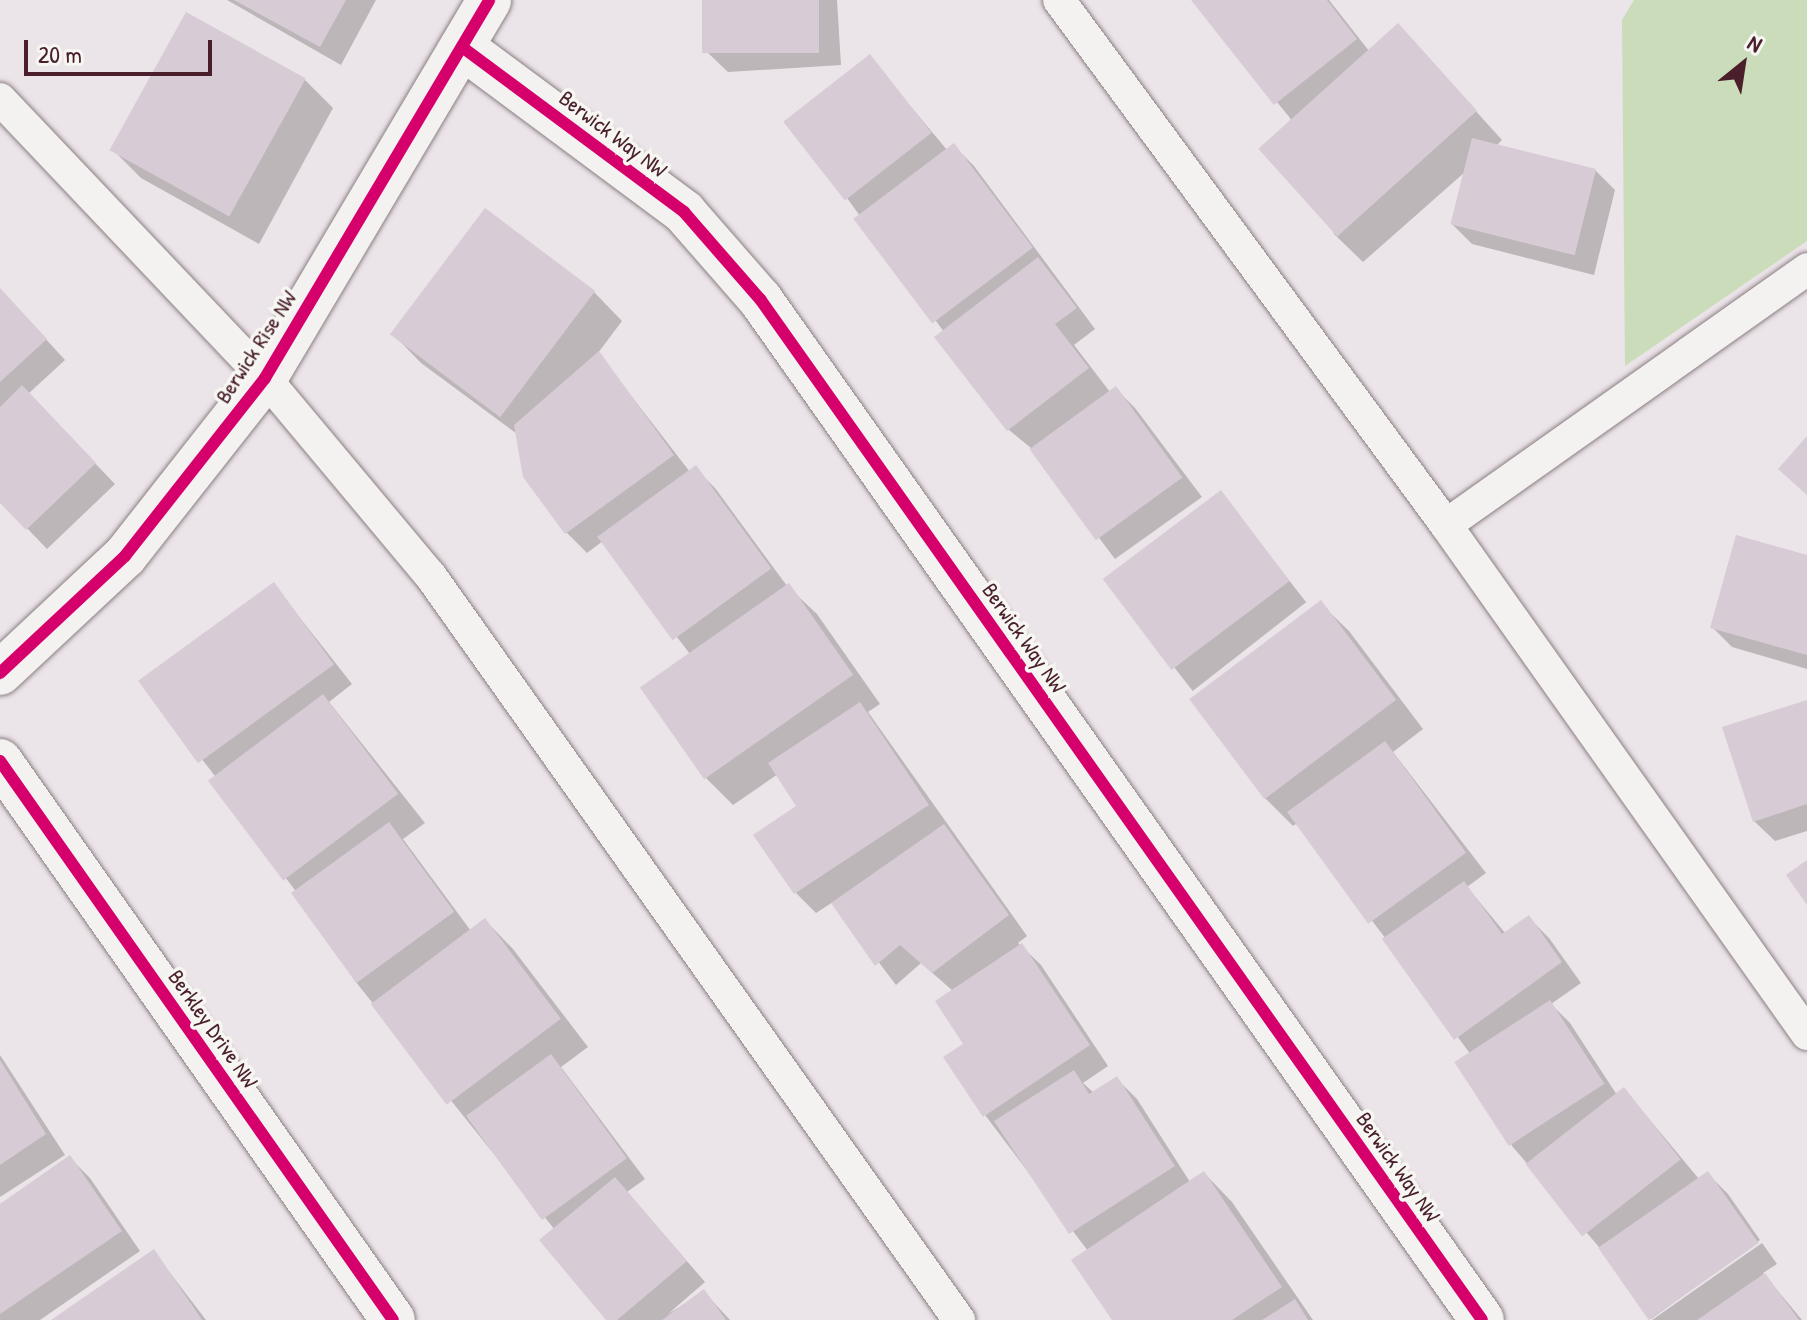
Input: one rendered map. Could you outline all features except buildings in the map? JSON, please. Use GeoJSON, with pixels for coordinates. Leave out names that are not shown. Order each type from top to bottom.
{"type":"FeatureCollection","features":[{"type":"Feature","properties":{"kind":"street","name":"Berwick Rise NW"},"geometry":{"type":"LineString","coordinates":[[0,673],[125,556],[265,378],[489,0]]}},
{"type":"Feature","properties":{"kind":"street","name":"Berwick Way NW"},"geometry":{"type":"LineString","coordinates":[[462,47],[684,212],[760,299],[1482,1320]]}},
{"type":"Feature","properties":{"kind":"street","name":"Berkley Drive NW"},"geometry":{"type":"LineString","coordinates":[[0,761],[393,1320]]}},
{"type":"Feature","properties":{"kind":"lane"},"geometry":{"type":"LineString","coordinates":[[1059,0],[1446,525],[1807,1034]]}},
{"type":"Feature","properties":{"kind":"lane"},"geometry":{"type":"LineString","coordinates":[[0,99],[265,378],[430,575],[959,1320]]}},
{"type":"Feature","properties":{"kind":"lane"},"geometry":{"type":"LineString","coordinates":[[1446,525],[1807,269]]}},
{"type":"Feature","properties":{"kind":"green space"},"geometry":{"type":"Polygon","coordinates":[[[1634,0],[1807,0],[1807,241],[1625,366],[1622,20],[1634,0]]]}},
{"type":"Feature","properties":{"kind":"cycle path"},"geometry":{"type":"LineString","coordinates":[[0,673],[125,556],[265,378],[489,0]]}},
{"type":"Feature","properties":{"kind":"cycle path"},"geometry":{"type":"LineString","coordinates":[[462,47],[684,212],[760,299],[1482,1320]]}},
{"type":"Feature","properties":{"kind":"cycle path"},"geometry":{"type":"LineString","coordinates":[[0,761],[393,1320]]}}]}
